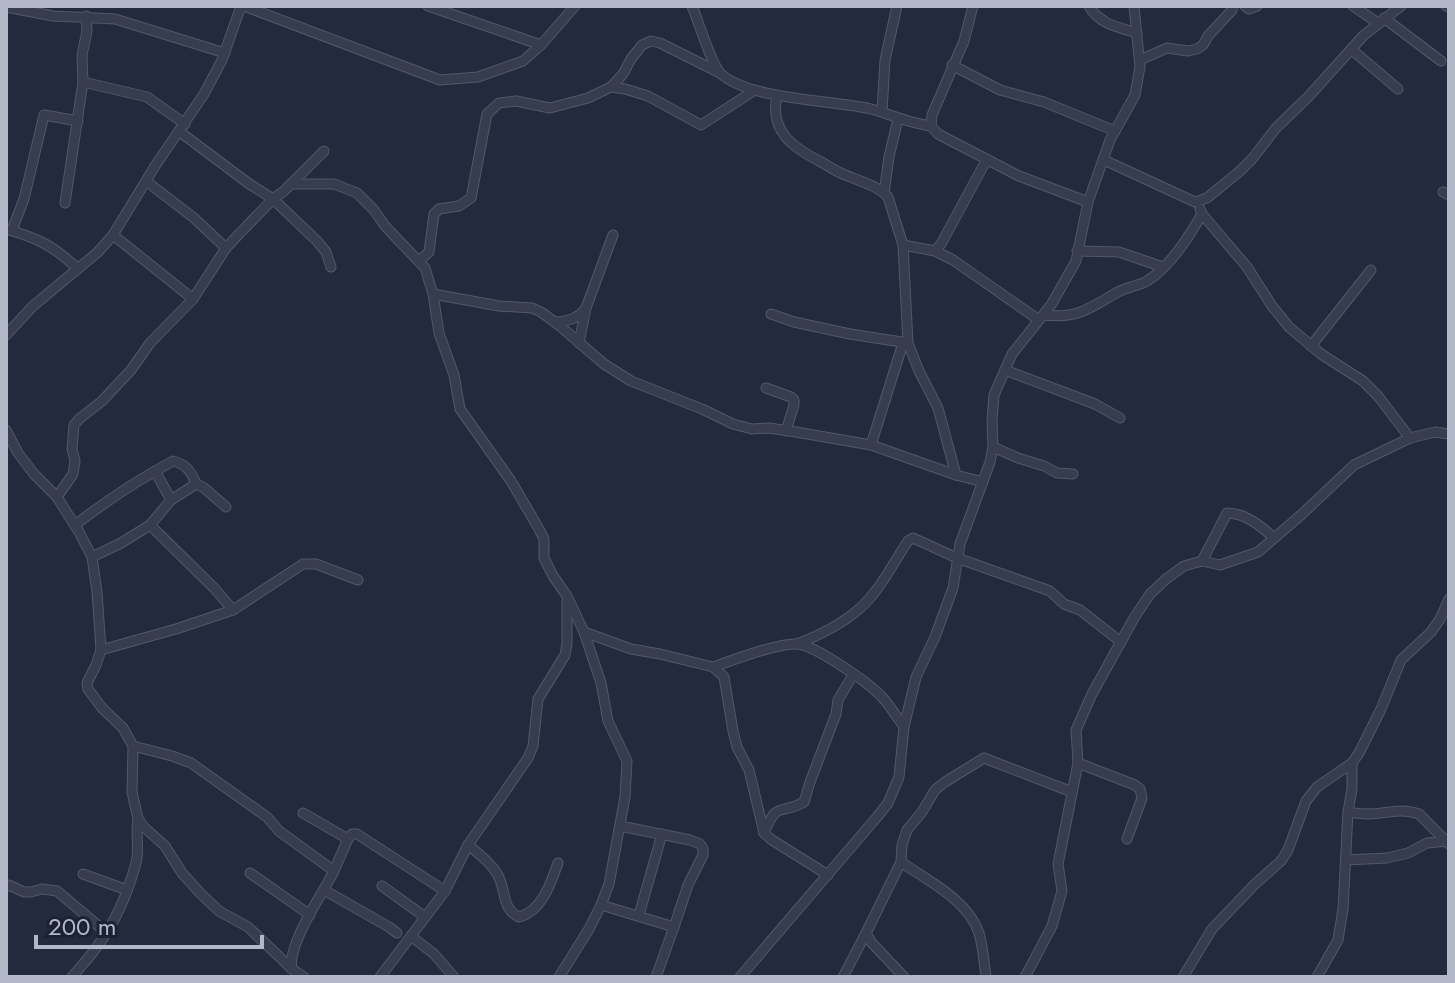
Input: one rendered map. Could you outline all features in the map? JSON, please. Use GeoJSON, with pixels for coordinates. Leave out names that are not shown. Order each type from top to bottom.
{"type":"FeatureCollection","features":[{"type":"Feature","properties":{"kind":"street"},"geometry":{"type":"LineString","coordinates":[[6,335],[33,306],[98,252],[113,235],[204,94],[225,53],[243,6],[440,80],[478,77],[523,61],[575,6]]}},
{"type":"Feature","properties":{"kind":"street"},"geometry":{"type":"LineString","coordinates":[[428,6],[541,45]]}},
{"type":"Feature","properties":{"kind":"street"},"geometry":{"type":"LineString","coordinates":[[692,6],[718,72]]}},
{"type":"Feature","properties":{"kind":"street"},"geometry":{"type":"LineString","coordinates":[[882,112],[885,60],[897,6]]}},
{"type":"Feature","properties":{"kind":"street"},"geometry":{"type":"LineString","coordinates":[[931,126],[932,115],[964,41],[973,6]]}},
{"type":"Feature","properties":{"kind":"street"},"geometry":{"type":"LineString","coordinates":[[1089,6],[1094,16],[1137,33]]}},
{"type":"Feature","properties":{"kind":"street"},"geometry":{"type":"LineString","coordinates":[[740,977],[888,803],[899,777],[904,727],[916,677],[953,588],[960,544],[993,447],[994,395],[1012,354],[1051,305],[1076,261],[1088,202],[1115,131],[1135,95],[1140,60],[1134,6]]}},
{"type":"Feature","properties":{"kind":"street"},"geometry":{"type":"LineString","coordinates":[[1140,60],[1167,48],[1188,51],[1203,45],[1233,6]]}},
{"type":"Feature","properties":{"kind":"street"},"geometry":{"type":"LineString","coordinates":[[1245,6],[1249,9],[1257,6]]}},
{"type":"Feature","properties":{"kind":"street"},"geometry":{"type":"LineString","coordinates":[[1353,6],[1441,61]]}},
{"type":"Feature","properties":{"kind":"street"},"geometry":{"type":"LineString","coordinates":[[1195,202],[1207,198],[1240,171],[1351,49],[1401,6]]}},
{"type":"Feature","properties":{"kind":"street"},"geometry":{"type":"LineString","coordinates":[[6,7],[53,16],[115,19],[225,53]]}},
{"type":"Feature","properties":{"kind":"street"},"geometry":{"type":"LineString","coordinates":[[65,203],[83,82],[86,16]]}},
{"type":"Feature","properties":{"kind":"street"},"geometry":{"type":"LineString","coordinates":[[419,261],[429,252],[434,214],[439,209],[459,206],[471,198],[487,114],[499,103],[516,101],[550,108],[588,98],[611,87],[642,45],[651,41],[755,90],[882,112],[931,126],[938,134],[1037,184],[1088,202]]}},
{"type":"Feature","properties":{"kind":"street"},"geometry":{"type":"LineString","coordinates":[[1351,49],[1398,89]]}},
{"type":"Feature","properties":{"kind":"street"},"geometry":{"type":"LineString","coordinates":[[952,65],[1000,90],[1044,102],[1115,131]]}},
{"type":"Feature","properties":{"kind":"street"},"geometry":{"type":"LineString","coordinates":[[83,82],[147,97],[248,183],[273,199],[317,241],[326,252],[331,267]]}},
{"type":"Feature","properties":{"kind":"street"},"geometry":{"type":"LineString","coordinates":[[611,87],[648,96],[701,125],[755,90]]}},
{"type":"Feature","properties":{"kind":"street"},"geometry":{"type":"LineString","coordinates":[[777,95],[777,124],[797,149],[884,193],[903,245],[906,343],[871,445]]}},
{"type":"Feature","properties":{"kind":"street"},"geometry":{"type":"LineString","coordinates":[[77,268],[59,251],[37,238],[9,230],[24,199],[44,115],[78,121]]}},
{"type":"Feature","properties":{"kind":"street"},"geometry":{"type":"LineString","coordinates":[[884,193],[898,119]]}},
{"type":"Feature","properties":{"kind":"street"},"geometry":{"type":"LineString","coordinates":[[57,497],[73,474],[74,425],[102,401],[131,370],[150,343],[193,299],[226,248],[324,151]]}},
{"type":"Feature","properties":{"kind":"street"},"geometry":{"type":"LineString","coordinates":[[935,251],[987,159]]}},
{"type":"Feature","properties":{"kind":"street"},"geometry":{"type":"LineString","coordinates":[[1104,160],[1195,202],[1247,267],[1289,327],[1363,381],[1410,438]]}},
{"type":"Feature","properties":{"kind":"street"},"geometry":{"type":"LineString","coordinates":[[146,181],[194,218],[226,248]]}},
{"type":"Feature","properties":{"kind":"street"},"geometry":{"type":"LineString","coordinates":[[291,184],[334,184],[357,193],[425,268],[460,409],[511,481],[539,529],[544,539],[547,566],[567,596],[584,632],[601,683],[608,721],[627,761],[627,775],[609,884],[601,905],[559,977]]}},
{"type":"Feature","properties":{"kind":"street"},"geometry":{"type":"LineString","coordinates":[[903,245],[935,251],[953,260],[1041,317],[1065,315],[1081,313],[1120,291],[1146,282],[1191,233],[1202,214]]}},
{"type":"Feature","properties":{"kind":"street"},"geometry":{"type":"LineString","coordinates":[[113,235],[193,299]]}},
{"type":"Feature","properties":{"kind":"street"},"geometry":{"type":"LineString","coordinates":[[579,343],[586,308],[613,235]]}},
{"type":"Feature","properties":{"kind":"street"},"geometry":{"type":"LineString","coordinates":[[1077,251],[1119,252],[1163,267]]}},
{"type":"Feature","properties":{"kind":"street"},"geometry":{"type":"LineString","coordinates":[[1311,346],[1371,270]]}},
{"type":"Feature","properties":{"kind":"street"},"geometry":{"type":"LineString","coordinates":[[433,294],[499,306],[532,308],[556,322],[604,364],[631,381],[680,399],[733,424],[871,445],[983,482]]}},
{"type":"Feature","properties":{"kind":"street"},"geometry":{"type":"LineString","coordinates":[[556,322],[569,321],[586,308]]}},
{"type":"Feature","properties":{"kind":"street"},"geometry":{"type":"LineString","coordinates":[[771,314],[873,339],[906,343]]}},
{"type":"Feature","properties":{"kind":"street"},"geometry":{"type":"LineString","coordinates":[[906,343],[938,408],[956,475]]}},
{"type":"Feature","properties":{"kind":"street"},"geometry":{"type":"LineString","coordinates":[[1005,370],[1095,404],[1120,418]]}},
{"type":"Feature","properties":{"kind":"street"},"geometry":{"type":"LineString","coordinates":[[766,388],[794,400],[786,431]]}},
{"type":"Feature","properties":{"kind":"street"},"geometry":{"type":"LineString","coordinates":[[6,430],[18,453],[57,497],[92,557],[101,650],[87,683],[88,689],[93,699],[123,728],[133,746],[132,792],[138,819],[137,858],[127,890],[107,933],[72,977]]}},
{"type":"Feature","properties":{"kind":"street"},"geometry":{"type":"LineString","coordinates":[[1025,977],[1052,926],[1062,891],[1058,864],[1078,763],[1076,730],[1092,694],[1150,594],[1184,566],[1202,561],[1220,565],[1258,552],[1354,465],[1410,438],[1435,432],[1449,434]]}},
{"type":"Feature","properties":{"kind":"street"},"geometry":{"type":"LineString","coordinates":[[993,447],[1057,473],[1073,474]]}},
{"type":"Feature","properties":{"kind":"street"},"geometry":{"type":"LineString","coordinates":[[75,525],[106,501],[173,461],[193,473],[196,484]]}},
{"type":"Feature","properties":{"kind":"street"},"geometry":{"type":"LineString","coordinates":[[155,471],[171,500]]}},
{"type":"Feature","properties":{"kind":"street"},"geometry":{"type":"LineString","coordinates":[[92,557],[150,525],[171,500],[196,484]]}},
{"type":"Feature","properties":{"kind":"street"},"geometry":{"type":"LineString","coordinates":[[196,484],[226,507]]}},
{"type":"Feature","properties":{"kind":"street"},"geometry":{"type":"LineString","coordinates":[[1202,561],[1227,513],[1258,523],[1274,538]]}},
{"type":"Feature","properties":{"kind":"street"},"geometry":{"type":"LineString","coordinates":[[150,525],[233,610]]}},
{"type":"Feature","properties":{"kind":"street"},"geometry":{"type":"LineString","coordinates":[[584,632],[631,649],[713,667],[797,644],[841,624],[859,609],[913,538],[957,558],[1050,591],[1121,642]]}},
{"type":"Feature","properties":{"kind":"street"},"geometry":{"type":"LineString","coordinates":[[101,650],[233,610],[303,564],[316,564],[358,580]]}},
{"type":"Feature","properties":{"kind":"street"},"geometry":{"type":"LineString","coordinates":[[380,977],[445,891],[468,845],[533,746],[538,699],[565,655],[567,596]]}},
{"type":"Feature","properties":{"kind":"street"},"geometry":{"type":"LineString","coordinates":[[1183,977],[1212,929],[1281,861],[1312,794],[1331,776],[1352,763],[1370,732],[1401,660],[1436,626],[1449,599]]}},
{"type":"Feature","properties":{"kind":"street"},"geometry":{"type":"LineString","coordinates":[[797,644],[813,649],[879,694],[904,727]]}},
{"type":"Feature","properties":{"kind":"street"},"geometry":{"type":"LineString","coordinates":[[713,667],[724,677],[737,747],[749,770],[764,833],[828,875]]}},
{"type":"Feature","properties":{"kind":"street"},"geometry":{"type":"LineString","coordinates":[[764,833],[776,811],[804,802],[836,714],[838,700],[853,675]]}},
{"type":"Feature","properties":{"kind":"street"},"geometry":{"type":"LineString","coordinates":[[133,746],[191,763],[267,817],[279,831],[334,871]]}},
{"type":"Feature","properties":{"kind":"street"},"geometry":{"type":"LineString","coordinates":[[843,977],[901,862],[907,830],[935,790],[984,758],[1072,792]]}},
{"type":"Feature","properties":{"kind":"street"},"geometry":{"type":"LineString","coordinates":[[1078,763],[1140,789],[1142,798],[1127,839]]}},
{"type":"Feature","properties":{"kind":"street"},"geometry":{"type":"LineString","coordinates":[[1317,977],[1338,940],[1343,909],[1352,763]]}},
{"type":"Feature","properties":{"kind":"street"},"geometry":{"type":"LineString","coordinates":[[1348,812],[1414,812],[1448,842]]}},
{"type":"Feature","properties":{"kind":"street"},"geometry":{"type":"LineString","coordinates":[[303,813],[348,839]]}},
{"type":"Feature","properties":{"kind":"street"},"geometry":{"type":"LineString","coordinates":[[138,819],[165,846],[182,873],[201,894],[219,911],[248,927],[304,977]]}},
{"type":"Feature","properties":{"kind":"street"},"geometry":{"type":"LineString","coordinates":[[620,826],[690,840],[700,844],[703,849],[656,977]]}},
{"type":"Feature","properties":{"kind":"street"},"geometry":{"type":"LineString","coordinates":[[292,969],[296,940],[352,834],[357,834],[445,891]]}},
{"type":"Feature","properties":{"kind":"street"},"geometry":{"type":"LineString","coordinates":[[639,915],[662,834]]}},
{"type":"Feature","properties":{"kind":"street"},"geometry":{"type":"LineString","coordinates":[[1346,860],[1387,858],[1408,853],[1427,843],[1448,842]]}},
{"type":"Feature","properties":{"kind":"street"},"geometry":{"type":"LineString","coordinates":[[468,845],[496,871],[506,906],[519,917],[527,915],[539,902],[558,863]]}},
{"type":"Feature","properties":{"kind":"street"},"geometry":{"type":"LineString","coordinates":[[901,862],[953,899],[972,918],[979,934],[986,977]]}},
{"type":"Feature","properties":{"kind":"street"},"geometry":{"type":"LineString","coordinates":[[250,873],[310,915]]}},
{"type":"Feature","properties":{"kind":"street"},"geometry":{"type":"LineString","coordinates":[[83,874],[127,890]]}},
{"type":"Feature","properties":{"kind":"street"},"geometry":{"type":"LineString","coordinates":[[6,887],[9,885],[24,892],[42,889],[57,891],[107,933]]}},
{"type":"Feature","properties":{"kind":"street"},"geometry":{"type":"LineString","coordinates":[[382,886],[425,917]]}},
{"type":"Feature","properties":{"kind":"street"},"geometry":{"type":"LineString","coordinates":[[324,890],[397,933]]}},
{"type":"Feature","properties":{"kind":"street"},"geometry":{"type":"LineString","coordinates":[[601,905],[674,927]]}},
{"type":"Feature","properties":{"kind":"street"},"geometry":{"type":"LineString","coordinates":[[866,933],[904,977]]}},
{"type":"Feature","properties":{"kind":"street"},"geometry":{"type":"LineString","coordinates":[[411,936],[434,954],[454,977]]}}]}
